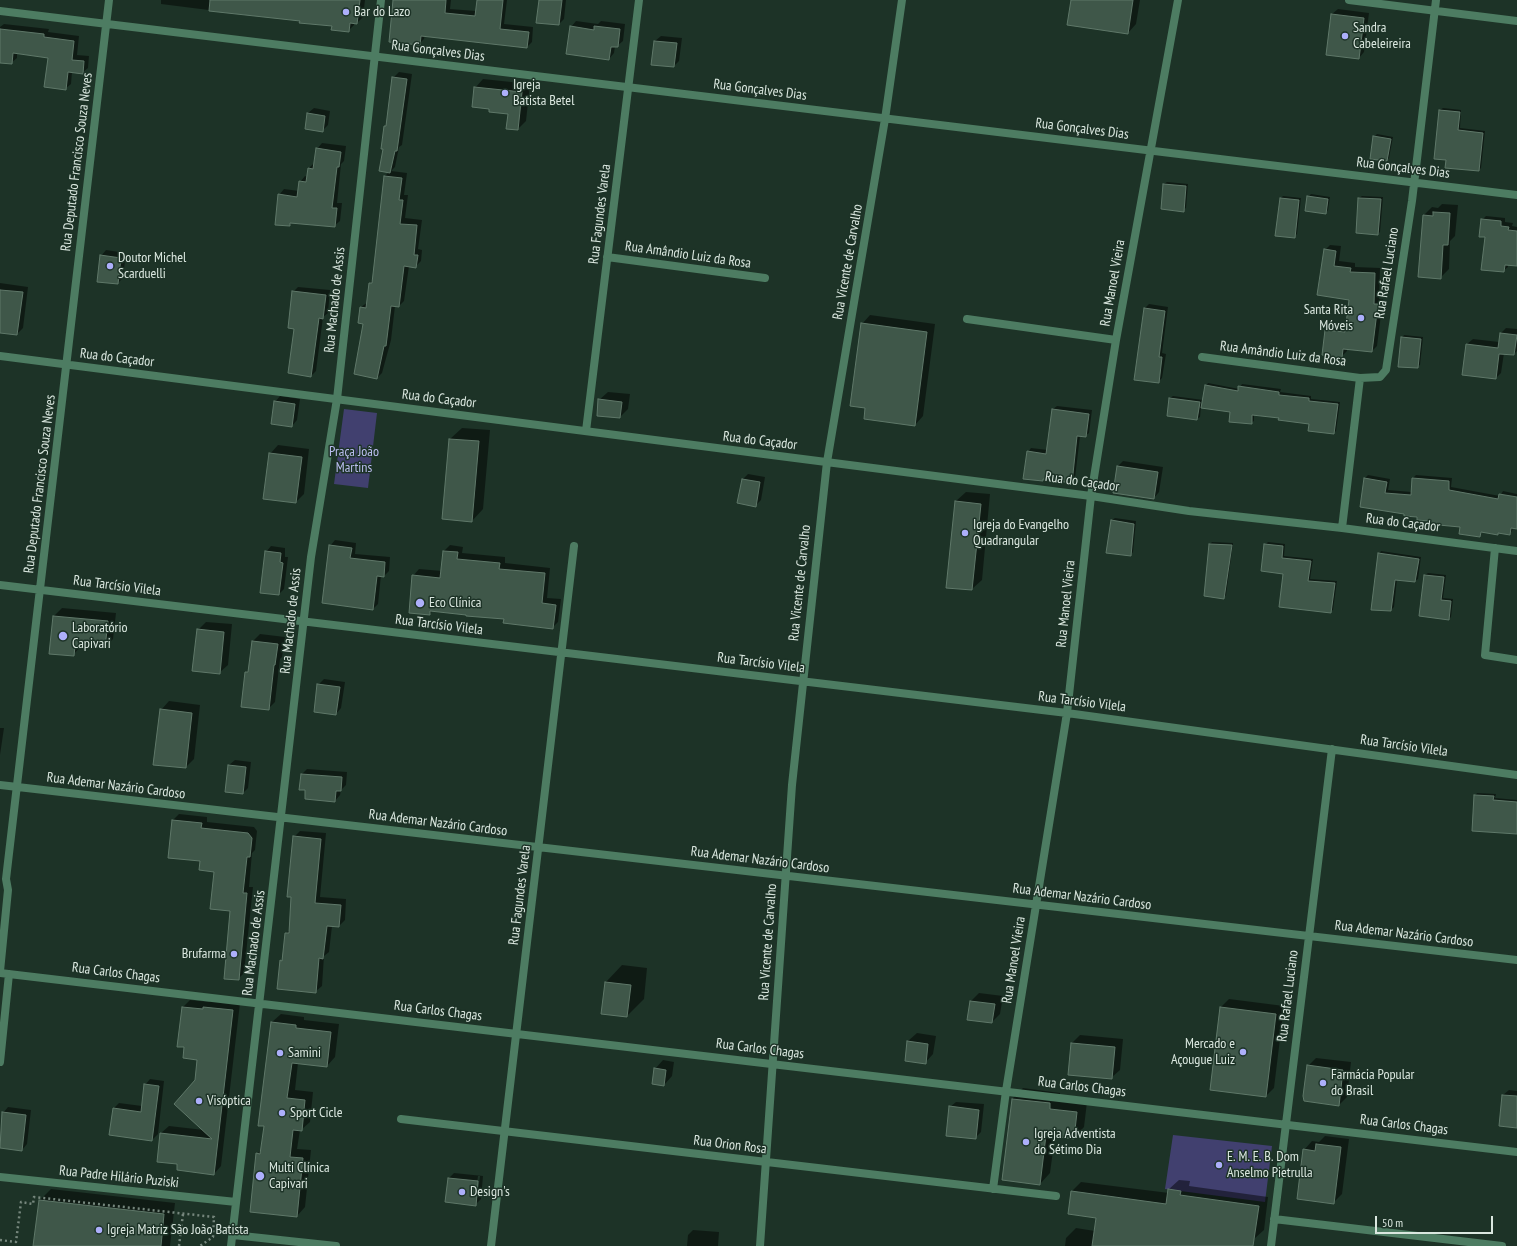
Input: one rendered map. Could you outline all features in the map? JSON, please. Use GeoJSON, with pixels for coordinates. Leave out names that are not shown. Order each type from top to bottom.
{"type":"FeatureCollection","features":[{"type":"Feature","properties":{"kind":"street","name":"Rua Deputado Francisco Souza Neves"},"geometry":{"type":"LineString","coordinates":[[0,972],[8,890],[6,879],[109,0]]}},
{"type":"Feature","properties":{"kind":"street","name":"Rua Machado de Assis"},"geometry":{"type":"LineString","coordinates":[[231,1246],[316,520],[337,399],[381,0]]}},
{"type":"Feature","properties":{"kind":"street","name":"Rua Fagundes Varela"},"geometry":{"type":"LineString","coordinates":[[586,431],[639,0]]}},
{"type":"Feature","properties":{"kind":"street","name":"Rua Vicente de Carvalho"},"geometry":{"type":"LineString","coordinates":[[760,1246],[792,785],[802,681],[827,462],[885,119],[902,0]]}},
{"type":"Feature","properties":{"kind":"street","name":"Rua Manoel Vieira"},"geometry":{"type":"LineString","coordinates":[[993,1189],[1006,1091],[1067,713],[1091,496],[1116,340],[1178,0]]}},
{"type":"Feature","properties":{"kind":"street"},"geometry":{"type":"LineString","coordinates":[[1349,0],[1517,21]]}},
{"type":"Feature","properties":{"kind":"street","name":"Rua Rafael Luciano"},"geometry":{"type":"LineString","coordinates":[[1360,378],[1380,377],[1386,370],[1413,183],[1436,0]]}},
{"type":"Feature","properties":{"kind":"street","name":"Rua Gonçalves Dias"},"geometry":{"type":"LineString","coordinates":[[0,11],[1517,195]]}},
{"type":"Feature","properties":{"kind":"street","name":"Rua Amândio Luiz da Rosa"},"geometry":{"type":"LineString","coordinates":[[607,257],[765,278]]}},
{"type":"Feature","properties":{"kind":"street"},"geometry":{"type":"LineString","coordinates":[[967,319],[1116,340]]}},
{"type":"Feature","properties":{"kind":"street","name":"Rua do Caçador"},"geometry":{"type":"LineString","coordinates":[[0,356],[1091,496],[1189,511],[1342,528],[1517,551]]}},
{"type":"Feature","properties":{"kind":"street","name":"Rua Amândio Luiz da Rosa"},"geometry":{"type":"LineString","coordinates":[[1202,357],[1360,378]]}},
{"type":"Feature","properties":{"kind":"street"},"geometry":{"type":"LineString","coordinates":[[1342,528],[1360,378]]}},
{"type":"Feature","properties":{"kind":"street","name":"Rua Fagundes Varela"},"geometry":{"type":"LineString","coordinates":[[491,1246],[574,546]]}},
{"type":"Feature","properties":{"kind":"street"},"geometry":{"type":"LineString","coordinates":[[1495,548],[1485,655],[1517,660]]}},
{"type":"Feature","properties":{"kind":"street","name":"Rua Tarcísio Vilela"},"geometry":{"type":"LineString","coordinates":[[0,585],[1067,713],[1517,775]]}},
{"type":"Feature","properties":{"kind":"street","name":"Rua Rafael Luciano"},"geometry":{"type":"LineString","coordinates":[[1271,1246],[1332,749]]}},
{"type":"Feature","properties":{"kind":"street","name":"Rua Ademar Nazário Cardoso"},"geometry":{"type":"LineString","coordinates":[[0,785],[1517,960]]}},
{"type":"Feature","properties":{"kind":"street","name":"Rua Carlos Chagas"},"geometry":{"type":"LineString","coordinates":[[0,972],[1517,1152]]}},
{"type":"Feature","properties":{"kind":"street"},"geometry":{"type":"LineString","coordinates":[[0,1062],[9,974]]}},
{"type":"Feature","properties":{"kind":"street","name":"Rua Orion Rosa"},"geometry":{"type":"LineString","coordinates":[[401,1119],[1056,1196]]}},
{"type":"Feature","properties":{"kind":"street","name":"Rua Padre Hilário Puziski"},"geometry":{"type":"LineString","coordinates":[[0,1177],[236,1202]]}},
{"type":"Feature","properties":{"kind":"street"},"geometry":{"type":"LineString","coordinates":[[1274,1219],[1502,1246]]}},
{"type":"Feature","properties":{"kind":"street"},"geometry":{"type":"LineString","coordinates":[[233,1235],[336,1246]]}},
{"type":"Feature","properties":{"kind":"path"},"geometry":{"type":"LineString","coordinates":[[0,1240],[16,1242],[21,1202],[33,1204],[34,1197],[214,1217],[213,1237],[200,1246]]}},
{"type":"Feature","properties":{"kind":"path"},"geometry":{"type":"LineString","coordinates":[[179,1246],[182,1214]]}},
{"type":"Feature","properties":{"kind":"green space","name":"Praça João Martins"},"geometry":{"type":"Polygon","coordinates":[[[344,409],[377,413],[368,488],[334,484],[344,409]]]}},
{"type":"Feature","properties":{"kind":"green space"},"geometry":{"type":"Polygon","coordinates":[[[1173,1135],[1272,1146],[1265,1202],[1165,1189],[1173,1135]]]}},
{"type":"Feature","properties":{"kind":"building"},"geometry":{"type":"Polygon","coordinates":[[[210,0],[360,0],[357,24],[350,23],[349,32],[331,30],[332,26],[299,23],[300,21],[209,11],[210,0]]]}},
{"type":"Feature","properties":{"kind":"building"},"geometry":{"type":"Polygon","coordinates":[[[393,0],[446,0],[445,13],[475,16],[477,0],[503,0],[500,29],[529,32],[527,48],[421,36],[420,45],[389,42],[393,0]]]}},
{"type":"Feature","properties":{"kind":"building"},"geometry":{"type":"Polygon","coordinates":[[[539,0],[562,0],[559,25],[536,23],[539,0]]]}},
{"type":"Feature","properties":{"kind":"building"},"geometry":{"type":"Polygon","coordinates":[[[1071,0],[1133,0],[1128,34],[1067,25],[1071,0]]]}},
{"type":"Feature","properties":{"kind":"building","name":"Sandra Cabeleireira"},"geometry":{"type":"Polygon","coordinates":[[[1331,14],[1364,18],[1359,59],[1326,55],[1331,14]]]}},
{"type":"Feature","properties":{"kind":"building"},"geometry":{"type":"Polygon","coordinates":[[[570,26],[594,30],[594,26],[620,29],[618,47],[611,47],[609,60],[566,54],[570,26]]]}},
{"type":"Feature","properties":{"kind":"building"},"geometry":{"type":"Polygon","coordinates":[[[0,29],[44,34],[44,37],[74,41],[72,60],[84,61],[83,74],[68,72],[66,90],[44,87],[48,58],[13,53],[12,64],[0,63],[0,29]]]}},
{"type":"Feature","properties":{"kind":"building"},"geometry":{"type":"Polygon","coordinates":[[[654,41],[677,43],[674,67],[651,65],[654,41]]]}},
{"type":"Feature","properties":{"kind":"building"},"geometry":{"type":"Polygon","coordinates":[[[392,77],[407,79],[397,151],[395,151],[390,173],[379,171],[383,149],[381,149],[384,126],[386,126],[392,77]]]}},
{"type":"Feature","properties":{"kind":"building"},"geometry":{"type":"Polygon","coordinates":[[[474,87],[522,92],[518,130],[506,129],[508,114],[489,112],[489,109],[472,107],[474,87]]]}},
{"type":"Feature","properties":{"kind":"building"},"geometry":{"type":"Polygon","coordinates":[[[1439,110],[1460,112],[1458,130],[1483,133],[1479,171],[1445,168],[1446,160],[1434,159],[1439,110]]]}},
{"type":"Feature","properties":{"kind":"building"},"geometry":{"type":"Polygon","coordinates":[[[307,113],[325,116],[323,132],[305,129],[307,113]]]}},
{"type":"Feature","properties":{"kind":"building"},"geometry":{"type":"Polygon","coordinates":[[[1373,136],[1391,139],[1387,161],[1370,159],[1373,136]]]}},
{"type":"Feature","properties":{"kind":"building"},"geometry":{"type":"Polygon","coordinates":[[[316,148],[341,152],[339,167],[337,167],[332,208],[337,208],[335,227],[290,223],[290,226],[275,225],[278,194],[297,197],[299,181],[306,182],[308,168],[313,169],[316,148]]]}},
{"type":"Feature","properties":{"kind":"building"},"geometry":{"type":"Polygon","coordinates":[[[384,176],[402,178],[399,200],[403,200],[400,224],[417,225],[414,255],[418,255],[416,268],[404,266],[399,307],[391,306],[386,346],[384,346],[377,379],[354,374],[363,324],[358,323],[360,307],[366,308],[369,283],[372,283],[384,176]]]}},
{"type":"Feature","properties":{"kind":"building"},"geometry":{"type":"Polygon","coordinates":[[[1163,184],[1186,186],[1184,212],[1161,209],[1163,184]]]}},
{"type":"Feature","properties":{"kind":"building"},"geometry":{"type":"Polygon","coordinates":[[[1307,196],[1328,199],[1326,214],[1305,211],[1307,196]]]}},
{"type":"Feature","properties":{"kind":"building"},"geometry":{"type":"Polygon","coordinates":[[[1280,198],[1299,200],[1295,238],[1275,236],[1280,198]]]}},
{"type":"Feature","properties":{"kind":"building"},"geometry":{"type":"Polygon","coordinates":[[[1358,198],[1381,199],[1378,235],[1356,233],[1358,198]]]}},
{"type":"Feature","properties":{"kind":"building"},"geometry":{"type":"Polygon","coordinates":[[[1433,212],[1450,213],[1448,245],[1443,245],[1441,279],[1418,277],[1423,215],[1433,216],[1433,212]]]}},
{"type":"Feature","properties":{"kind":"building"},"geometry":{"type":"Polygon","coordinates":[[[1481,219],[1501,221],[1501,226],[1509,227],[1508,230],[1517,231],[1517,266],[1505,265],[1504,272],[1481,270],[1485,237],[1479,237],[1481,219]]]}},
{"type":"Feature","properties":{"kind":"building"},"geometry":{"type":"Polygon","coordinates":[[[1324,249],[1336,251],[1334,266],[1351,268],[1350,272],[1375,273],[1374,304],[1378,304],[1372,352],[1343,349],[1342,358],[1322,355],[1325,330],[1345,332],[1349,300],[1317,295],[1324,249]]]}},
{"type":"Feature","properties":{"kind":"building","name":"Doutor Michel Scarduelli"},"geometry":{"type":"Polygon","coordinates":[[[100,255],[121,258],[118,284],[97,282],[100,255]]]}},
{"type":"Feature","properties":{"kind":"building"},"geometry":{"type":"Polygon","coordinates":[[[0,290],[23,292],[17,335],[0,333],[0,290]]]}},
{"type":"Feature","properties":{"kind":"building"},"geometry":{"type":"Polygon","coordinates":[[[292,291],[326,295],[323,319],[319,318],[311,377],[288,373],[294,329],[288,328],[292,291]]]}},
{"type":"Feature","properties":{"kind":"building"},"geometry":{"type":"Polygon","coordinates":[[[1144,308],[1165,311],[1159,357],[1162,357],[1159,383],[1134,380],[1144,308]]]}},
{"type":"Feature","properties":{"kind":"building"},"geometry":{"type":"Polygon","coordinates":[[[861,323],[927,332],[915,426],[864,419],[865,408],[850,406],[861,323]]]}},
{"type":"Feature","properties":{"kind":"building"},"geometry":{"type":"Polygon","coordinates":[[[1500,333],[1517,335],[1514,355],[1499,354],[1496,379],[1462,375],[1466,344],[1498,348],[1500,333]]]}},
{"type":"Feature","properties":{"kind":"building"},"geometry":{"type":"Polygon","coordinates":[[[1401,337],[1421,339],[1418,368],[1398,367],[1401,337]]]}},
{"type":"Feature","properties":{"kind":"building"},"geometry":{"type":"Polygon","coordinates":[[[1205,385],[1238,391],[1238,386],[1279,392],[1279,395],[1309,398],[1309,401],[1338,404],[1334,434],[1308,431],[1309,424],[1278,420],[1279,418],[1252,415],[1252,424],[1229,422],[1230,412],[1201,408],[1205,385]]]}},
{"type":"Feature","properties":{"kind":"building"},"geometry":{"type":"Polygon","coordinates":[[[1169,398],[1200,402],[1197,420],[1167,416],[1169,398]]]}},
{"type":"Feature","properties":{"kind":"building"},"geometry":{"type":"Polygon","coordinates":[[[598,399],[622,402],[620,418],[597,416],[598,399]]]}},
{"type":"Feature","properties":{"kind":"building"},"geometry":{"type":"Polygon","coordinates":[[[274,401],[295,404],[292,427],[271,424],[274,401]]]}},
{"type":"Feature","properties":{"kind":"building"},"geometry":{"type":"Polygon","coordinates":[[[1052,409],[1089,414],[1086,437],[1077,436],[1072,483],[1043,479],[1043,481],[1023,479],[1027,451],[1046,454],[1052,409]]]}},
{"type":"Feature","properties":{"kind":"building"},"geometry":{"type":"Polygon","coordinates":[[[449,439],[479,441],[472,522],[442,519],[449,439]]]}},
{"type":"Feature","properties":{"kind":"building"},"geometry":{"type":"Polygon","coordinates":[[[269,453],[302,457],[296,503],[263,499],[269,453]]]}},
{"type":"Feature","properties":{"kind":"building"},"geometry":{"type":"Polygon","coordinates":[[[1117,466],[1158,472],[1154,499],[1113,493],[1117,466]]]}},
{"type":"Feature","properties":{"kind":"building"},"geometry":{"type":"Polygon","coordinates":[[[1364,478],[1387,482],[1385,493],[1411,495],[1412,478],[1449,481],[1449,490],[1498,499],[1499,494],[1517,497],[1517,529],[1511,528],[1510,535],[1498,533],[1498,535],[1481,532],[1480,537],[1459,534],[1460,527],[1428,524],[1428,521],[1417,520],[1417,517],[1404,516],[1404,514],[1360,507],[1364,478]]]}},
{"type":"Feature","properties":{"kind":"building"},"geometry":{"type":"Polygon","coordinates":[[[742,479],[760,482],[756,507],[737,503],[742,479]]]}},
{"type":"Feature","properties":{"kind":"building","name":"Igreja do Evangelho Quadrangular"},"geometry":{"type":"Polygon","coordinates":[[[955,501],[981,504],[972,590],[946,588],[955,501]]]}},
{"type":"Feature","properties":{"kind":"building"},"geometry":{"type":"Polygon","coordinates":[[[1111,520],[1134,524],[1131,556],[1106,553],[1111,520]]]}},
{"type":"Feature","properties":{"kind":"building"},"geometry":{"type":"Polygon","coordinates":[[[1209,544],[1232,545],[1224,599],[1204,596],[1209,544]]]}},
{"type":"Feature","properties":{"kind":"building"},"geometry":{"type":"Polygon","coordinates":[[[1264,544],[1283,546],[1282,558],[1311,561],[1308,581],[1335,583],[1331,613],[1279,607],[1283,574],[1261,571],[1264,544]]]}},
{"type":"Feature","properties":{"kind":"building"},"geometry":{"type":"Polygon","coordinates":[[[329,545],[352,548],[350,558],[385,562],[384,577],[377,576],[373,610],[322,603],[329,545]]]}},
{"type":"Feature","properties":{"kind":"building"},"geometry":{"type":"Polygon","coordinates":[[[265,551],[281,553],[280,562],[283,563],[279,595],[260,593],[265,551]]]}},
{"type":"Feature","properties":{"kind":"building"},"geometry":{"type":"Polygon","coordinates":[[[443,551],[458,552],[457,559],[500,563],[499,569],[545,573],[542,603],[556,605],[553,629],[503,623],[504,619],[430,611],[430,615],[409,613],[412,575],[440,578],[443,551]]]}},
{"type":"Feature","properties":{"kind":"building"},"geometry":{"type":"Polygon","coordinates":[[[1378,553],[1419,559],[1415,582],[1395,580],[1391,611],[1371,610],[1378,553]]]}},
{"type":"Feature","properties":{"kind":"building"},"geometry":{"type":"Polygon","coordinates":[[[1424,575],[1444,577],[1441,600],[1451,601],[1449,620],[1419,616],[1424,575]]]}},
{"type":"Feature","properties":{"kind":"building"},"geometry":{"type":"Polygon","coordinates":[[[53,616],[108,621],[105,648],[75,646],[74,656],[49,654],[53,616]]]}},
{"type":"Feature","properties":{"kind":"building"},"geometry":{"type":"Polygon","coordinates":[[[197,629],[224,632],[220,674],[192,671],[197,629]]]}},
{"type":"Feature","properties":{"kind":"building"},"geometry":{"type":"Polygon","coordinates":[[[252,641],[278,644],[269,710],[241,707],[245,672],[248,672],[252,641]]]}},
{"type":"Feature","properties":{"kind":"building"},"geometry":{"type":"Polygon","coordinates":[[[317,684],[340,687],[336,715],[314,712],[317,684]]]}},
{"type":"Feature","properties":{"kind":"building"},"geometry":{"type":"Polygon","coordinates":[[[160,709],[192,713],[186,768],[153,765],[160,709]]]}},
{"type":"Feature","properties":{"kind":"building"},"geometry":{"type":"Polygon","coordinates":[[[228,765],[246,767],[243,794],[225,792],[228,765]]]}},
{"type":"Feature","properties":{"kind":"building"},"geometry":{"type":"Polygon","coordinates":[[[301,774],[342,777],[341,791],[336,791],[335,802],[305,799],[305,790],[299,790],[301,774]]]}},
{"type":"Feature","properties":{"kind":"building"},"geometry":{"type":"Polygon","coordinates":[[[1474,795],[1494,796],[1493,800],[1517,802],[1517,834],[1472,831],[1474,795]]]}},
{"type":"Feature","properties":{"kind":"building"},"geometry":{"type":"Polygon","coordinates":[[[172,820],[202,823],[201,828],[248,833],[252,838],[250,857],[247,857],[243,893],[247,893],[239,980],[224,979],[230,911],[210,909],[214,872],[199,870],[200,861],[168,858],[172,820]]]}},
{"type":"Feature","properties":{"kind":"building"},"geometry":{"type":"Polygon","coordinates":[[[293,836],[321,839],[315,903],[341,905],[339,927],[327,926],[323,959],[319,958],[316,993],[277,989],[285,933],[289,933],[291,897],[287,897],[293,836]]]}},
{"type":"Feature","properties":{"kind":"building"},"geometry":{"type":"Polygon","coordinates":[[[605,982],[631,985],[627,1017],[601,1014],[605,982]]]}},
{"type":"Feature","properties":{"kind":"building"},"geometry":{"type":"Polygon","coordinates":[[[970,1001],[995,1004],[992,1023],[967,1020],[970,1001]]]}},
{"type":"Feature","properties":{"kind":"building"},"geometry":{"type":"Polygon","coordinates":[[[182,1007],[203,1009],[203,1007],[233,1010],[214,1175],[177,1170],[177,1164],[157,1162],[160,1133],[212,1139],[174,1104],[195,1080],[197,1060],[183,1058],[184,1047],[177,1047],[182,1007]]]}},
{"type":"Feature","properties":{"kind":"building","name":"Mercado e Açougue Luiz"},"geometry":{"type":"Polygon","coordinates":[[[1220,1007],[1276,1014],[1266,1097],[1210,1090],[1220,1007]]]}},
{"type":"Feature","properties":{"kind":"building"},"geometry":{"type":"Polygon","coordinates":[[[271,1022],[296,1025],[296,1028],[331,1032],[327,1067],[292,1063],[287,1098],[305,1100],[302,1131],[293,1130],[290,1157],[303,1158],[297,1217],[250,1212],[256,1153],[260,1154],[264,1126],[258,1126],[271,1022]]]}},
{"type":"Feature","properties":{"kind":"building"},"geometry":{"type":"Polygon","coordinates":[[[907,1041],[928,1044],[926,1064],[905,1061],[907,1041]]]}},
{"type":"Feature","properties":{"kind":"building"},"geometry":{"type":"Polygon","coordinates":[[[1071,1043],[1115,1047],[1112,1079],[1068,1075],[1071,1043]]]}},
{"type":"Feature","properties":{"kind":"building","name":"Farmácia Popular do Brasil"},"geometry":{"type":"Polygon","coordinates":[[[1307,1065],[1343,1070],[1339,1106],[1304,1101],[1303,1096],[1307,1065]]]}},
{"type":"Feature","properties":{"kind":"building"},"geometry":{"type":"Polygon","coordinates":[[[654,1068],[666,1070],[664,1086],[652,1084],[654,1068]]]}},
{"type":"Feature","properties":{"kind":"building"},"geometry":{"type":"Polygon","coordinates":[[[144,1084],[159,1086],[152,1141],[109,1135],[113,1108],[141,1112],[144,1084]]]}},
{"type":"Feature","properties":{"kind":"building"},"geometry":{"type":"Polygon","coordinates":[[[1502,1095],[1517,1096],[1517,1128],[1499,1126],[1502,1095]]]}},
{"type":"Feature","properties":{"kind":"building","name":"Igreja Adventista do Sétimo Dia"},"geometry":{"type":"Polygon","coordinates":[[[1012,1099],[1050,1103],[1050,1109],[1077,1112],[1074,1139],[1046,1135],[1040,1185],[1002,1180],[1012,1099]]]}},
{"type":"Feature","properties":{"kind":"building"},"geometry":{"type":"Polygon","coordinates":[[[949,1106],[979,1110],[976,1139],[946,1136],[949,1106]]]}},
{"type":"Feature","properties":{"kind":"building"},"geometry":{"type":"Polygon","coordinates":[[[2,1112],[26,1115],[22,1151],[0,1148],[2,1112]]]}},
{"type":"Feature","properties":{"kind":"building"},"geometry":{"type":"Polygon","coordinates":[[[1316,1144],[1341,1147],[1334,1204],[1297,1199],[1303,1149],[1315,1151],[1316,1144]]]}},
{"type":"Feature","properties":{"kind":"building","name":"Design's"},"geometry":{"type":"Polygon","coordinates":[[[448,1178],[478,1181],[476,1206],[445,1202],[448,1178]]]}},
{"type":"Feature","properties":{"kind":"building"},"geometry":{"type":"Polygon","coordinates":[[[1168,1189],[1181,1191],[1180,1195],[1259,1206],[1253,1246],[1092,1246],[1096,1218],[1068,1214],[1071,1191],[1166,1204],[1168,1189]]]}},
{"type":"Feature","properties":{"kind":"building","name":"Igreja Matriz São João Batista"},"geometry":{"type":"Polygon","coordinates":[[[39,1200],[164,1214],[161,1246],[33,1246],[39,1200]]]}},
{"type":"Feature","properties":{"kind":"place","name":"Bar do Lazo"},"geometry":{"type":"Point","coordinates":[346,12]}},
{"type":"Feature","properties":{"kind":"place","name":"Sandra Cabeleireira"},"geometry":{"type":"Point","coordinates":[1345,36]}},
{"type":"Feature","properties":{"kind":"place","name":"Igreja Batista Betel"},"geometry":{"type":"Point","coordinates":[505,93]}},
{"type":"Feature","properties":{"kind":"place","name":"Doutor Michel Scarduelli"},"geometry":{"type":"Point","coordinates":[110,266]}},
{"type":"Feature","properties":{"kind":"place","name":"Santa Rita Móveis"},"geometry":{"type":"Point","coordinates":[1361,318]}},
{"type":"Feature","properties":{"kind":"place","name":"Igreja do Evangelho Quadrangular"},"geometry":{"type":"Point","coordinates":[965,533]}},
{"type":"Feature","properties":{"kind":"place","name":"Eco Clínica"},"geometry":{"type":"Point","coordinates":[420,603]}},
{"type":"Feature","properties":{"kind":"place","name":"Laboratório Capivari"},"geometry":{"type":"Point","coordinates":[63,636]}},
{"type":"Feature","properties":{"kind":"place","name":"Brufarma"},"geometry":{"type":"Point","coordinates":[234,954]}},
{"type":"Feature","properties":{"kind":"place","name":"Mercado e Açougue Luiz"},"geometry":{"type":"Point","coordinates":[1243,1052]}},
{"type":"Feature","properties":{"kind":"place","name":"Samini"},"geometry":{"type":"Point","coordinates":[280,1053]}},
{"type":"Feature","properties":{"kind":"place","name":"Farmácia Popular do Brasil"},"geometry":{"type":"Point","coordinates":[1323,1083]}},
{"type":"Feature","properties":{"kind":"place","name":"Visóptica"},"geometry":{"type":"Point","coordinates":[199,1101]}},
{"type":"Feature","properties":{"kind":"place","name":"Sport Cicle"},"geometry":{"type":"Point","coordinates":[282,1113]}},
{"type":"Feature","properties":{"kind":"place","name":"Igreja Adventista do Sétimo Dia"},"geometry":{"type":"Point","coordinates":[1026,1142]}},
{"type":"Feature","properties":{"kind":"place","name":"E. M. E. B. Dom Anselmo Pietrulla"},"geometry":{"type":"Point","coordinates":[1219,1165]}},
{"type":"Feature","properties":{"kind":"place","name":"Multi Clínica Capivari"},"geometry":{"type":"Point","coordinates":[260,1176]}},
{"type":"Feature","properties":{"kind":"place","name":"Design's"},"geometry":{"type":"Point","coordinates":[462,1192]}},
{"type":"Feature","properties":{"kind":"place","name":"Igreja Matriz São João Batista"},"geometry":{"type":"Point","coordinates":[99,1230]}}]}
